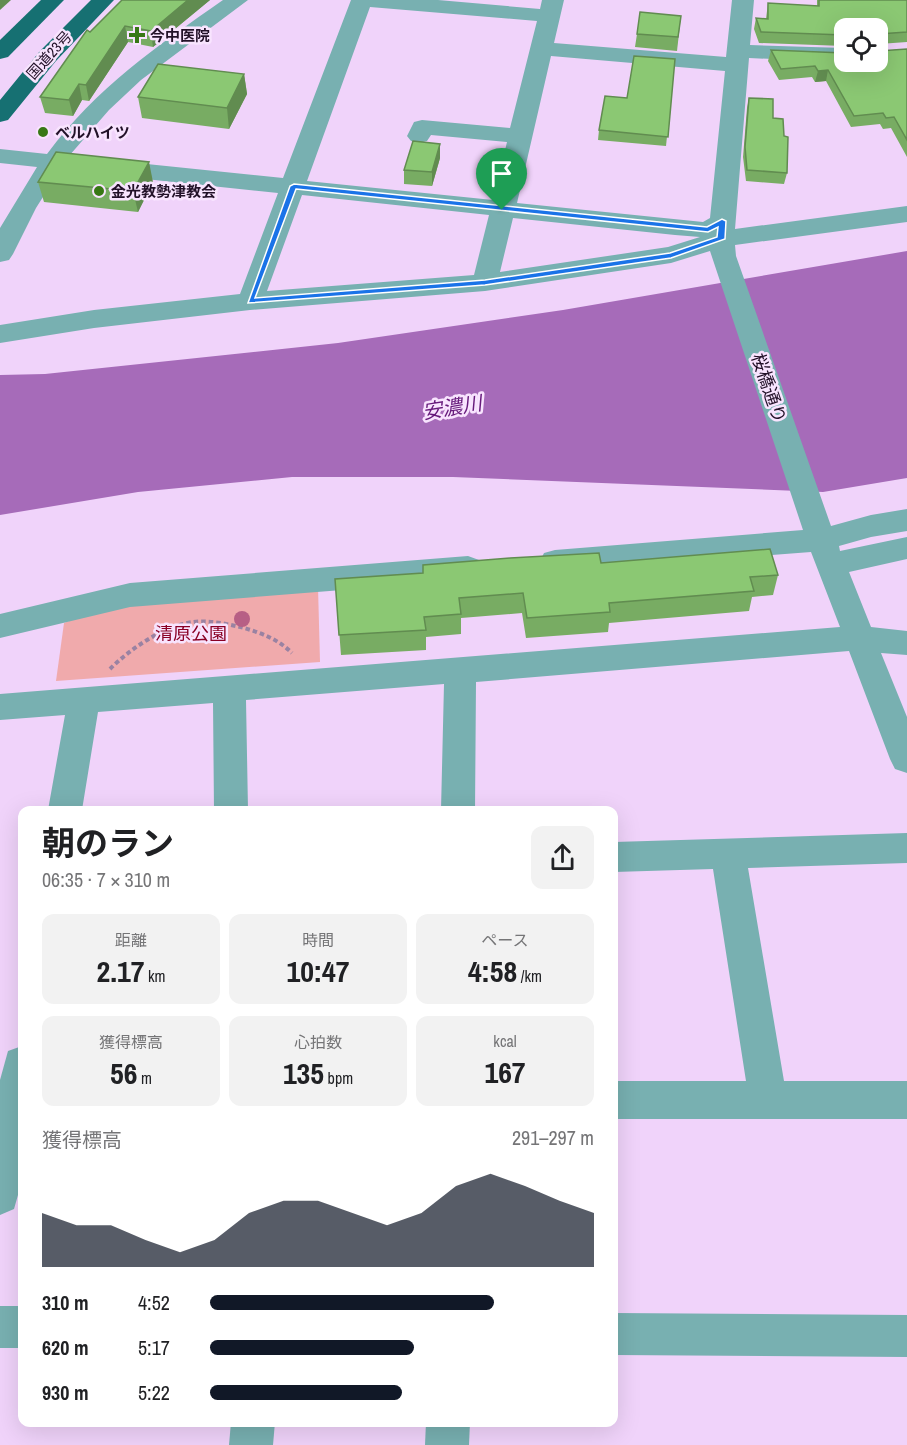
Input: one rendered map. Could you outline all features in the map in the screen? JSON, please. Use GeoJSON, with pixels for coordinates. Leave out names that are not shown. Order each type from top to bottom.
{"type":"FeatureCollection","features":[{"type":"Feature","properties":{"kind":"highway","name":"国道23号"},"geometry":{"type":"LineString","coordinates":[[0,52],[52,0]]}},
{"type":"Feature","properties":{"kind":"highway","name":"国道23号"},"geometry":{"type":"LineString","coordinates":[[0,115],[48,56],[104,0]]}},
{"type":"Feature","properties":{"kind":"street"},"geometry":{"type":"LineString","coordinates":[[0,254],[52,162],[85,121],[119,87],[237,0]]}},
{"type":"Feature","properties":{"kind":"street"},"geometry":{"type":"LineString","coordinates":[[250,301],[362,0],[551,8],[485,283]]}},
{"type":"Feature","properties":{"kind":"street","name":"桜橋通り"},"geometry":{"type":"LineString","coordinates":[[743,0],[722,239],[827,553],[907,759]]}},
{"type":"Feature","properties":{"kind":"street"},"geometry":{"type":"LineString","coordinates":[[541,49],[738,58],[834,56]]}},
{"type":"Feature","properties":{"kind":"street"},"geometry":{"type":"LineString","coordinates":[[419,136],[422,127],[520,136]]}},
{"type":"Feature","properties":{"kind":"street"},"geometry":{"type":"LineString","coordinates":[[0,156],[708,230],[722,239]]}},
{"type":"Feature","properties":{"kind":"street"},"geometry":{"type":"LineString","coordinates":[[0,334],[94,319],[250,301],[485,283],[671,255],[722,239],[838,225],[907,213]]}},
{"type":"Feature","properties":{"kind":"street"},"geometry":{"type":"LineString","coordinates":[[675,227],[696,248]]}},
{"type":"Feature","properties":{"kind":"street"},"geometry":{"type":"LineString","coordinates":[[827,553],[871,526],[907,520]]}},
{"type":"Feature","properties":{"kind":"street"},"geometry":{"type":"LineString","coordinates":[[0,626],[130,595],[510,565],[827,553],[851,559],[907,548]]}},
{"type":"Feature","properties":{"kind":"street"},"geometry":{"type":"LineString","coordinates":[[0,707],[861,638],[907,643]]}},
{"type":"Feature","properties":{"kind":"street"},"geometry":{"type":"LineString","coordinates":[[458,806],[460,671]]}},
{"type":"Feature","properties":{"kind":"street"},"geometry":{"type":"LineString","coordinates":[[229,689],[231,806]]}},
{"type":"Feature","properties":{"kind":"street"},"geometry":{"type":"LineString","coordinates":[[66,806],[84,701]]}},
{"type":"Feature","properties":{"kind":"street"},"geometry":{"type":"LineString","coordinates":[[618,857],[907,848]]}},
{"type":"Feature","properties":{"kind":"street"},"geometry":{"type":"LineString","coordinates":[[728,854],[768,1100]]}},
{"type":"Feature","properties":{"kind":"street"},"geometry":{"type":"LineString","coordinates":[[0,1195],[15,1090]]}},
{"type":"Feature","properties":{"kind":"street"},"geometry":{"type":"LineString","coordinates":[[618,1100],[907,1100]]}},
{"type":"Feature","properties":{"kind":"street"},"geometry":{"type":"LineString","coordinates":[[0,1327],[18,1328]]}},
{"type":"Feature","properties":{"kind":"street"},"geometry":{"type":"LineString","coordinates":[[618,1334],[907,1336]]}},
{"type":"Feature","properties":{"kind":"street"},"geometry":{"type":"LineString","coordinates":[[251,1445],[253,1427]]}},
{"type":"Feature","properties":{"kind":"street"},"geometry":{"type":"LineString","coordinates":[[447,1445],[448,1427]]}},
{"type":"Feature","properties":{"kind":"path"},"geometry":{"type":"LineString","coordinates":[[106,678],[112,666],[129,653],[164,634],[195,622],[252,630],[290,650],[293,656]]}},
{"type":"Feature","properties":{"kind":"green space","name":"清原公園"},"geometry":{"type":"Polygon","coordinates":[[[318,587],[320,662],[56,681],[64,623],[115,603],[318,587]]]}},
{"type":"Feature","properties":{"kind":"water","name":"安濃川"},"geometry":{"type":"Polygon","coordinates":[[[907,251],[907,478],[823,492],[453,477],[292,477],[138,492],[0,515],[0,375],[45,374],[338,343],[563,310],[907,251]]]}},
{"type":"Feature","properties":{"kind":"building"},"geometry":{"type":"Polygon","coordinates":[[[122,0],[188,0],[151,31],[125,26],[86,85],[79,84],[69,100],[40,97],[87,30],[90,32],[122,0]]]}},
{"type":"Feature","properties":{"kind":"building"},"geometry":{"type":"Polygon","coordinates":[[[819,0],[907,0],[907,32],[888,33],[888,18],[834,18],[834,35],[761,32],[756,18],[768,19],[768,3],[819,6],[819,0]]]}},
{"type":"Feature","properties":{"kind":"building"},"geometry":{"type":"Polygon","coordinates":[[[640,12],[681,16],[678,37],[637,34],[640,12]]]}},
{"type":"Feature","properties":{"kind":"building"},"geometry":{"type":"Polygon","coordinates":[[[907,49],[907,140],[894,117],[886,118],[883,113],[854,116],[828,70],[818,71],[815,66],[781,69],[771,50],[834,53],[834,72],[888,72],[888,50],[907,49]]]}},
{"type":"Feature","properties":{"kind":"building"},"geometry":{"type":"Polygon","coordinates":[[[634,56],[675,59],[668,137],[599,130],[605,96],[627,98],[634,56]]]}},
{"type":"Feature","properties":{"kind":"building"},"geometry":{"type":"Polygon","coordinates":[[[158,64],[244,74],[227,108],[138,97],[158,64]]]}},
{"type":"Feature","properties":{"kind":"building"},"geometry":{"type":"Polygon","coordinates":[[[749,98],[773,99],[773,118],[783,119],[784,136],[788,137],[787,173],[747,170],[745,147],[749,98]]]}},
{"type":"Feature","properties":{"kind":"building"},"geometry":{"type":"Polygon","coordinates":[[[413,141],[440,144],[432,172],[404,170],[413,141]]]}},
{"type":"Feature","properties":{"kind":"building"},"geometry":{"type":"Polygon","coordinates":[[[56,152],[149,162],[133,191],[38,182],[56,152]]]}},
{"type":"Feature","properties":{"kind":"building"},"geometry":{"type":"Polygon","coordinates":[[[770,549],[778,575],[750,577],[754,591],[609,603],[610,612],[527,618],[523,593],[459,598],[461,614],[424,617],[426,630],[339,635],[335,579],[423,573],[423,565],[510,558],[599,553],[601,563],[770,549]]]}},
{"type":"Feature","properties":{"kind":"place","name":"今中医院"},"geometry":{"type":"Point","coordinates":[137,35]}},
{"type":"Feature","properties":{"kind":"place","name":"ベルハイツ"},"geometry":{"type":"Point","coordinates":[43,132]}},
{"type":"Feature","properties":{"kind":"place","name":"金光教勢津教会"},"geometry":{"type":"Point","coordinates":[99,191]}},
{"type":"Feature","properties":{"kind":"route"},"geometry":{"type":"LineString","coordinates":[[294,186],[502,210],[708,230],[722,221],[721,239],[671,255],[485,283],[250,301],[294,186]]}}]}
